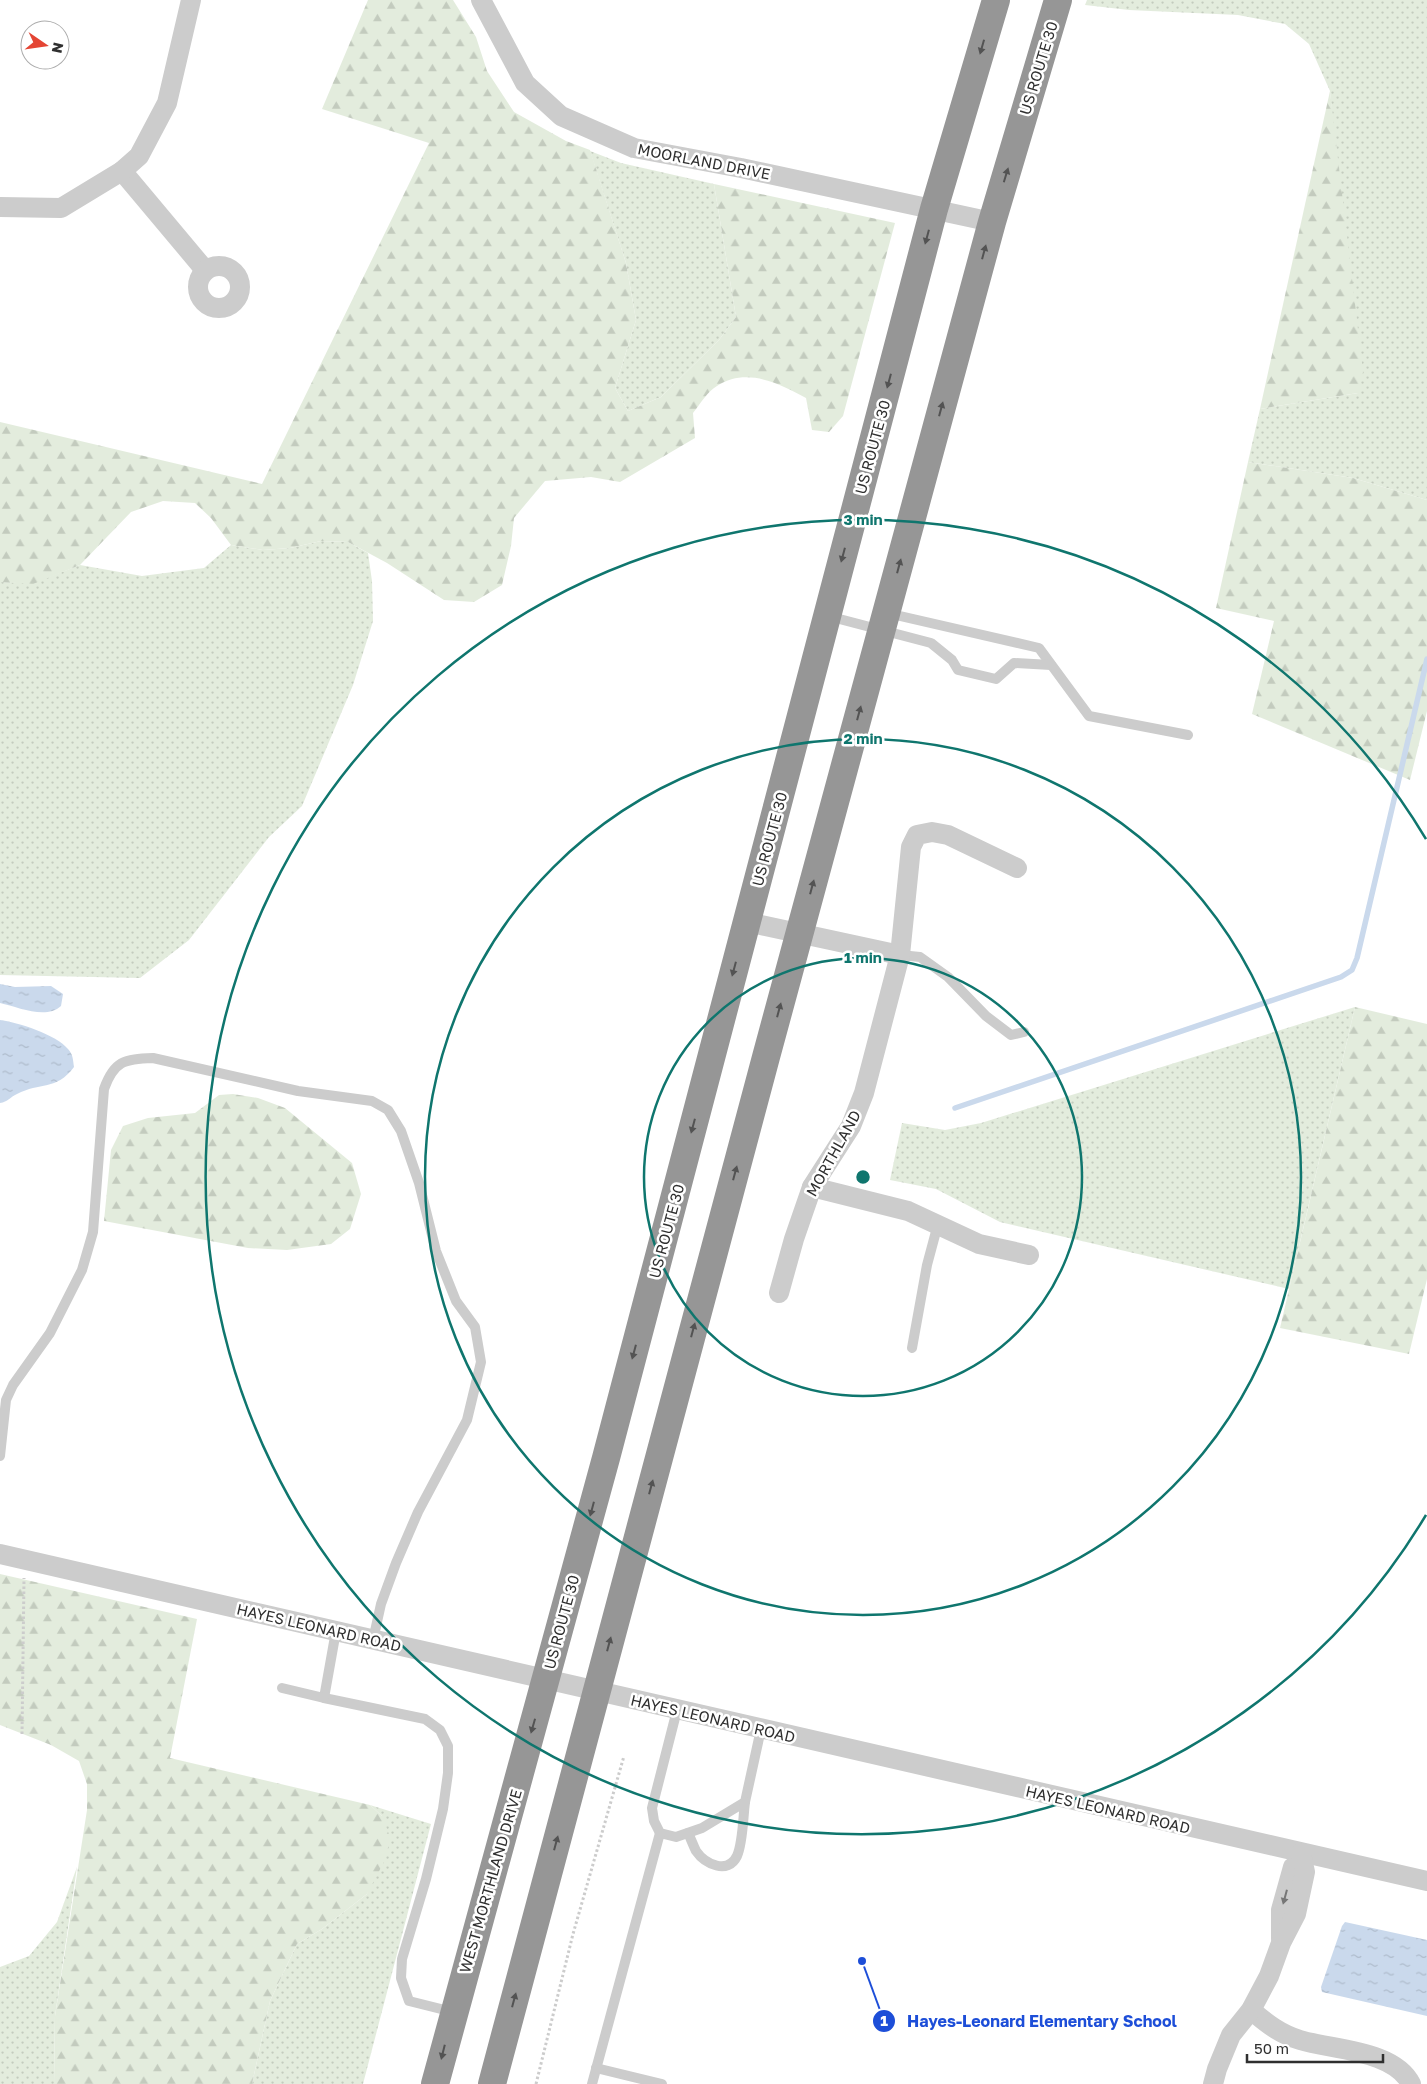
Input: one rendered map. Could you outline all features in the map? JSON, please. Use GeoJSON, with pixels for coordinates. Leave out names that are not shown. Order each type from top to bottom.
{"type":"FeatureCollection","features":[{"type":"Feature","properties":{"kind":"highway","name":"US ROUTE 30"},"geometry":{"type":"LineString","coordinates":[[546,1679],[934,209],[996,0]]}},
{"type":"Feature","properties":{"kind":"highway","name":"US ROUTE 30"},"geometry":{"type":"LineString","coordinates":[[596,1691],[992,222],[1058,0]]}},
{"type":"Feature","properties":{"kind":"highway","name":"WEST MORTHLAND DRIVE"},"geometry":{"type":"LineString","coordinates":[[435,2084],[453,2012],[546,1679]]}},
{"type":"Feature","properties":{"kind":"highway"},"geometry":{"type":"LineString","coordinates":[[492,2084],[596,1691]]}},
{"type":"Feature","properties":{"kind":"street"},"geometry":{"type":"LineString","coordinates":[[0,207],[61,208],[122,171],[139,156],[167,102],[191,0]]}},
{"type":"Feature","properties":{"kind":"street","name":"MOORLAND DRIVE"},"geometry":{"type":"LineString","coordinates":[[481,0],[525,83],[561,116],[634,148],[992,222]]}},
{"type":"Feature","properties":{"kind":"street"},"geometry":{"type":"LineString","coordinates":[[122,171],[205,270]]}},
{"type":"Feature","properties":{"kind":"street","name":"MORTHLAND"},"geometry":{"type":"LineString","coordinates":[[779,1293],[794,1239],[812,1186],[850,1126],[864,1093],[900,955],[911,847],[917,835],[932,832],[948,835],[1017,868]]}},
{"type":"Feature","properties":{"kind":"street"},"geometry":{"type":"LineString","coordinates":[[747,922],[900,955]]}},
{"type":"Feature","properties":{"kind":"street"},"geometry":{"type":"LineString","coordinates":[[812,1186],[908,1211],[979,1244],[1029,1255]]}},
{"type":"Feature","properties":{"kind":"street","name":"HAYES LEONARD ROAD"},"geometry":{"type":"LineString","coordinates":[[0,1554],[1427,1881]]}},
{"type":"Feature","properties":{"kind":"street"},"geometry":{"type":"LineString","coordinates":[[1213,2084],[1231,2035],[1251,2010],[1269,1976],[1281,1944],[1296,1914],[1305,1872],[1301,1853]]}},
{"type":"Feature","properties":{"kind":"street"},"geometry":{"type":"LineString","coordinates":[[1251,2010],[1274,2029],[1299,2040],[1382,2059],[1406,2075],[1411,2084]]}},
{"type":"Feature","properties":{"kind":"lane"},"geometry":{"type":"LineString","coordinates":[[827,616],[884,622],[1039,648],[1089,716],[1188,735]]}},
{"type":"Feature","properties":{"kind":"lane"},"geometry":{"type":"LineString","coordinates":[[884,622],[931,643],[952,660],[958,670],[996,679],[1014,663],[1051,664]]}},
{"type":"Feature","properties":{"kind":"lane"},"geometry":{"type":"LineString","coordinates":[[900,955],[920,957],[948,977],[986,1016],[1011,1035],[1024,1032]]}},
{"type":"Feature","properties":{"kind":"lane"},"geometry":{"type":"LineString","coordinates":[[0,1456],[6,1400],[9,1392],[54,1326],[82,1270],[93,1232],[104,1089],[110,1072],[118,1065],[134,1058],[153,1058],[298,1091],[372,1101],[388,1110],[401,1131],[419,1184],[436,1251],[456,1301],[475,1327],[481,1362],[467,1420],[418,1512],[396,1563],[381,1604],[374,1640]]}},
{"type":"Feature","properties":{"kind":"lane"},"geometry":{"type":"LineString","coordinates":[[912,1348],[927,1265],[938,1224]]}},
{"type":"Feature","properties":{"kind":"lane"},"geometry":{"type":"LineString","coordinates":[[324,1698],[336,1632]]}},
{"type":"Feature","properties":{"kind":"lane"},"geometry":{"type":"LineString","coordinates":[[282,1688],[425,1720],[440,1730],[448,1746],[448,1773],[443,1809],[426,1879],[405,1951],[400,1978],[409,2001],[453,2012]]}},
{"type":"Feature","properties":{"kind":"lane"},"geometry":{"type":"LineString","coordinates":[[592,2084],[660,1833],[654,1821],[652,1808],[677,1710]]}},
{"type":"Feature","properties":{"kind":"lane"},"geometry":{"type":"LineString","coordinates":[[688,1833],[697,1851],[705,1860],[723,1867],[730,1865],[737,1856],[745,1802],[761,1729]]}},
{"type":"Feature","properties":{"kind":"lane"},"geometry":{"type":"LineString","coordinates":[[660,1833],[676,1837],[702,1828],[745,1802]]}},
{"type":"Feature","properties":{"kind":"lane"},"geometry":{"type":"LineString","coordinates":[[596,2068],[662,2084]]}},
{"type":"Feature","properties":{"kind":"path"},"geometry":{"type":"LineString","coordinates":[[22,1734],[24,1560]]}},
{"type":"Feature","properties":{"kind":"path"},"geometry":{"type":"LineString","coordinates":[[536,2084],[573,1934],[624,1756]]}},
{"type":"Feature","properties":{"kind":"green space"},"geometry":{"type":"Polygon","coordinates":[[[368,0],[453,0],[476,37],[487,71],[514,112],[566,141],[590,150],[626,263],[636,320],[615,388],[628,411],[661,397],[719,340],[736,317],[714,184],[895,223],[843,416],[829,432],[812,430],[806,398],[785,387],[762,379],[751,377],[728,380],[707,394],[693,413],[695,438],[620,482],[591,477],[545,481],[514,518],[511,546],[502,585],[474,602],[444,600],[387,563],[348,542],[321,541],[290,548],[263,550],[231,545],[211,518],[195,503],[163,501],[131,512],[80,565],[33,584],[0,582],[0,422],[262,484],[429,143],[322,109],[368,0]]]}},
{"type":"Feature","properties":{"kind":"green space"},"geometry":{"type":"Polygon","coordinates":[[[1087,0],[1427,0],[1427,500],[1353,478],[1248,462],[1260,409],[1358,393],[1330,91],[1309,44],[1285,24],[1238,15],[1129,10],[1085,5],[1087,0]]]}},
{"type":"Feature","properties":{"kind":"green space"},"geometry":{"type":"Polygon","coordinates":[[[1330,91],[1363,372],[1358,393],[1260,409],[1330,91]]]}},
{"type":"Feature","properties":{"kind":"green space"},"geometry":{"type":"Polygon","coordinates":[[[590,151],[621,163],[714,184],[736,317],[719,340],[661,397],[628,411],[615,388],[636,320],[626,263],[590,151]]]}},
{"type":"Feature","properties":{"kind":"green space"},"geometry":{"type":"Polygon","coordinates":[[[1248,462],[1353,478],[1427,500],[1427,711],[1410,780],[1252,714],[1274,621],[1216,608],[1248,462]]]}},
{"type":"Feature","properties":{"kind":"green space"},"geometry":{"type":"Polygon","coordinates":[[[321,541],[348,542],[368,553],[372,581],[373,621],[353,685],[302,806],[269,837],[189,940],[140,978],[0,975],[0,582],[33,583],[80,565],[142,576],[204,568],[231,545],[263,550],[290,548],[321,541]]]}},
{"type":"Feature","properties":{"kind":"green space"},"geometry":{"type":"Polygon","coordinates":[[[1355,1007],[1289,1289],[1000,1222],[936,1189],[890,1180],[902,1123],[945,1130],[981,1123],[1355,1007]]]}},
{"type":"Feature","properties":{"kind":"green space"},"geometry":{"type":"Polygon","coordinates":[[[1355,1007],[1427,1024],[1427,1279],[1409,1354],[1280,1328],[1355,1007]]]}},
{"type":"Feature","properties":{"kind":"green space"},"geometry":{"type":"Polygon","coordinates":[[[233,1094],[258,1098],[285,1108],[352,1163],[361,1194],[350,1229],[331,1244],[287,1250],[248,1248],[104,1221],[111,1150],[123,1126],[148,1118],[195,1113],[219,1095],[233,1094]]]}},
{"type":"Feature","properties":{"kind":"green space"},"geometry":{"type":"Polygon","coordinates":[[[0,1574],[197,1619],[170,1758],[370,1805],[382,1816],[390,1837],[386,1858],[367,1894],[322,1929],[297,1944],[270,2001],[252,2084],[54,2084],[55,2016],[87,1810],[87,1784],[79,1761],[51,1745],[0,1725],[0,1574]]]}},
{"type":"Feature","properties":{"kind":"green space"},"geometry":{"type":"Polygon","coordinates":[[[370,1805],[431,1824],[363,2084],[252,2084],[270,2001],[297,1944],[322,1929],[367,1894],[382,1816],[370,1805]]]}},
{"type":"Feature","properties":{"kind":"green space"},"geometry":{"type":"Polygon","coordinates":[[[77,1867],[55,2016],[54,2084],[0,2084],[0,1967],[29,1956],[57,1922],[77,1867]]]}},
{"type":"Feature","properties":{"kind":"water"},"geometry":{"type":"Polygon","coordinates":[[[0,984],[15,987],[51,986],[63,994],[61,1006],[48,1012],[40,1012],[0,1003],[0,984]]]}},
{"type":"Feature","properties":{"kind":"water"},"geometry":{"type":"Polygon","coordinates":[[[0,1020],[26,1026],[46,1034],[63,1044],[70,1051],[74,1067],[61,1080],[25,1090],[0,1103],[0,1020]]]}},
{"type":"Feature","properties":{"kind":"water"},"geometry":{"type":"Polygon","coordinates":[[[1345,1922],[1427,1940],[1427,2016],[1322,1992],[1321,1987],[1345,1922]]]}},
{"type":"Feature","properties":{"kind":"waterway"},"geometry":{"type":"LineString","coordinates":[[955,1108],[1341,977],[1352,970],[1357,958],[1427,659]]}},
{"type":"Feature","properties":{"kind":"place","name":"Hayes-Leonard Elementary School"},"geometry":{"type":"Point","coordinates":[862,1961]}}]}
